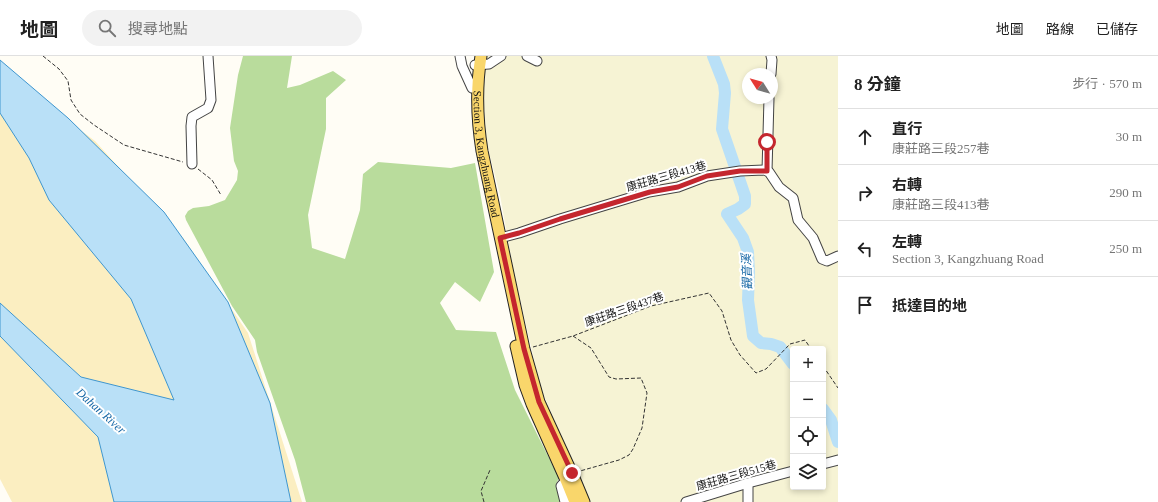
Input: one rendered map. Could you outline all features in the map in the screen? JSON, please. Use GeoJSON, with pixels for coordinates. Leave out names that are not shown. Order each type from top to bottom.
{"type":"FeatureCollection","features":[{"type":"Feature","properties":{"kind":"main road","name":"Section 3, Kangzhuang Road"},"geometry":{"type":"LineString","coordinates":[[478,61],[472,88],[474,138],[525,385],[532,404],[569,477],[584,502]]}},
{"type":"Feature","properties":{"kind":"main road","name":"Section 3, Kangzhuang Road"},"geometry":{"type":"LineString","coordinates":[[478,61],[478,129],[524,349],[539,402],[569,477],[575,502]]}},
{"type":"Feature","properties":{"kind":"street"},"geometry":{"type":"LineString","coordinates":[[192,164],[192,117],[208,108],[211,100],[208,56]]}},
{"type":"Feature","properties":{"kind":"street"},"geometry":{"type":"LineString","coordinates":[[460,56],[462,66],[472,88]]}},
{"type":"Feature","properties":{"kind":"street"},"geometry":{"type":"LineString","coordinates":[[478,61],[488,64],[501,56]]}},
{"type":"Feature","properties":{"kind":"street"},"geometry":{"type":"LineString","coordinates":[[527,56],[537,61]]}},
{"type":"Feature","properties":{"kind":"street"},"geometry":{"type":"LineString","coordinates":[[771,56],[771,68]]}},
{"type":"Feature","properties":{"kind":"street"},"geometry":{"type":"LineString","coordinates":[[769,104],[767,171],[774,177],[780,187],[793,198],[798,220],[813,238],[822,259],[826,261],[838,256]]}},
{"type":"Feature","properties":{"kind":"street","name":"康莊路三段413巷"},"geometry":{"type":"LineString","coordinates":[[500,238],[650,192],[678,187],[707,176],[740,171],[767,171]]}},
{"type":"Feature","properties":{"kind":"street"},"geometry":{"type":"LineString","coordinates":[[826,463],[838,460]]}},
{"type":"Feature","properties":{"kind":"street","name":"康莊路三段515巷"},"geometry":{"type":"LineString","coordinates":[[686,502],[790,472]]}},
{"type":"Feature","properties":{"kind":"street"},"geometry":{"type":"LineString","coordinates":[[565,502],[561,486],[569,477]]}},
{"type":"Feature","properties":{"kind":"street"},"geometry":{"type":"LineString","coordinates":[[748,483],[748,502]]}},
{"type":"Feature","properties":{"kind":"path"},"geometry":{"type":"LineString","coordinates":[[42,56],[59,69],[68,82],[71,100],[80,114],[124,145],[192,164],[212,180],[221,195]]}},
{"type":"Feature","properties":{"kind":"path","name":"康莊路三段437巷"},"geometry":{"type":"LineString","coordinates":[[524,349],[573,336],[651,306],[709,293],[722,311],[731,340],[740,355],[756,373],[766,369],[790,344],[805,340],[809,346]]}},
{"type":"Feature","properties":{"kind":"path"},"geometry":{"type":"LineString","coordinates":[[569,477],[619,460],[629,455],[642,428],[647,393],[641,378],[616,379],[609,376],[591,348],[573,336]]}},
{"type":"Feature","properties":{"kind":"path"},"geometry":{"type":"LineString","coordinates":[[826,370],[838,388]]}},
{"type":"Feature","properties":{"kind":"path"},"geometry":{"type":"LineString","coordinates":[[484,502],[481,491],[490,470]]}},
{"type":"Feature","properties":{"kind":"shaded area"},"geometry":{"type":"Polygon","coordinates":[[[486,56],[838,56],[838,502],[590,502],[541,389],[514,274],[500,195],[487,145],[483,96],[486,56]]]}},
{"type":"Feature","properties":{"kind":"green space"},"geometry":{"type":"Polygon","coordinates":[[[243,56],[292,56],[287,88],[300,85],[333,71],[346,80],[326,98],[326,129],[308,215],[312,248],[345,259],[360,210],[363,174],[378,162],[451,168],[475,163],[494,272],[480,302],[455,282],[440,303],[456,330],[496,332],[515,390],[559,478],[556,484],[562,502],[306,502],[295,460],[257,352],[255,340],[232,306],[185,216],[188,211],[193,208],[209,206],[225,200],[237,180],[238,171],[234,161],[230,128],[238,75],[243,56]]]}},
{"type":"Feature","properties":{"kind":"sand"},"geometry":{"type":"Polygon","coordinates":[[[0,70],[95,141],[183,238],[248,333],[302,502],[12,502],[0,479],[0,70]]]}},
{"type":"Feature","properties":{"kind":"water","name":"Dahan River"},"geometry":{"type":"Polygon","coordinates":[[[0,60],[68,118],[164,212],[228,302],[270,403],[291,502],[114,502],[98,437],[0,336],[0,303],[81,377],[174,400],[131,299],[49,200],[29,158],[0,113],[0,60]]]}},
{"type":"Feature","properties":{"kind":"waterway","name":"觀音溪"},"geometry":{"type":"LineString","coordinates":[[713,56],[724,84],[725,93],[722,129],[745,196],[745,204],[727,214],[743,238],[748,252],[748,300],[753,336],[761,343],[780,347],[790,360]]}},
{"type":"Feature","properties":{"kind":"waterway","name":"觀音溪"},"geometry":{"type":"LineString","coordinates":[[826,413],[831,420],[838,442]]}},
{"type":"Feature","properties":{"kind":"route"},"geometry":{"type":"LineString","coordinates":[[572,473],[539,402],[524,349],[500,238],[650,192],[678,187],[707,176],[740,171],[767,171],[767,142]]}}]}
